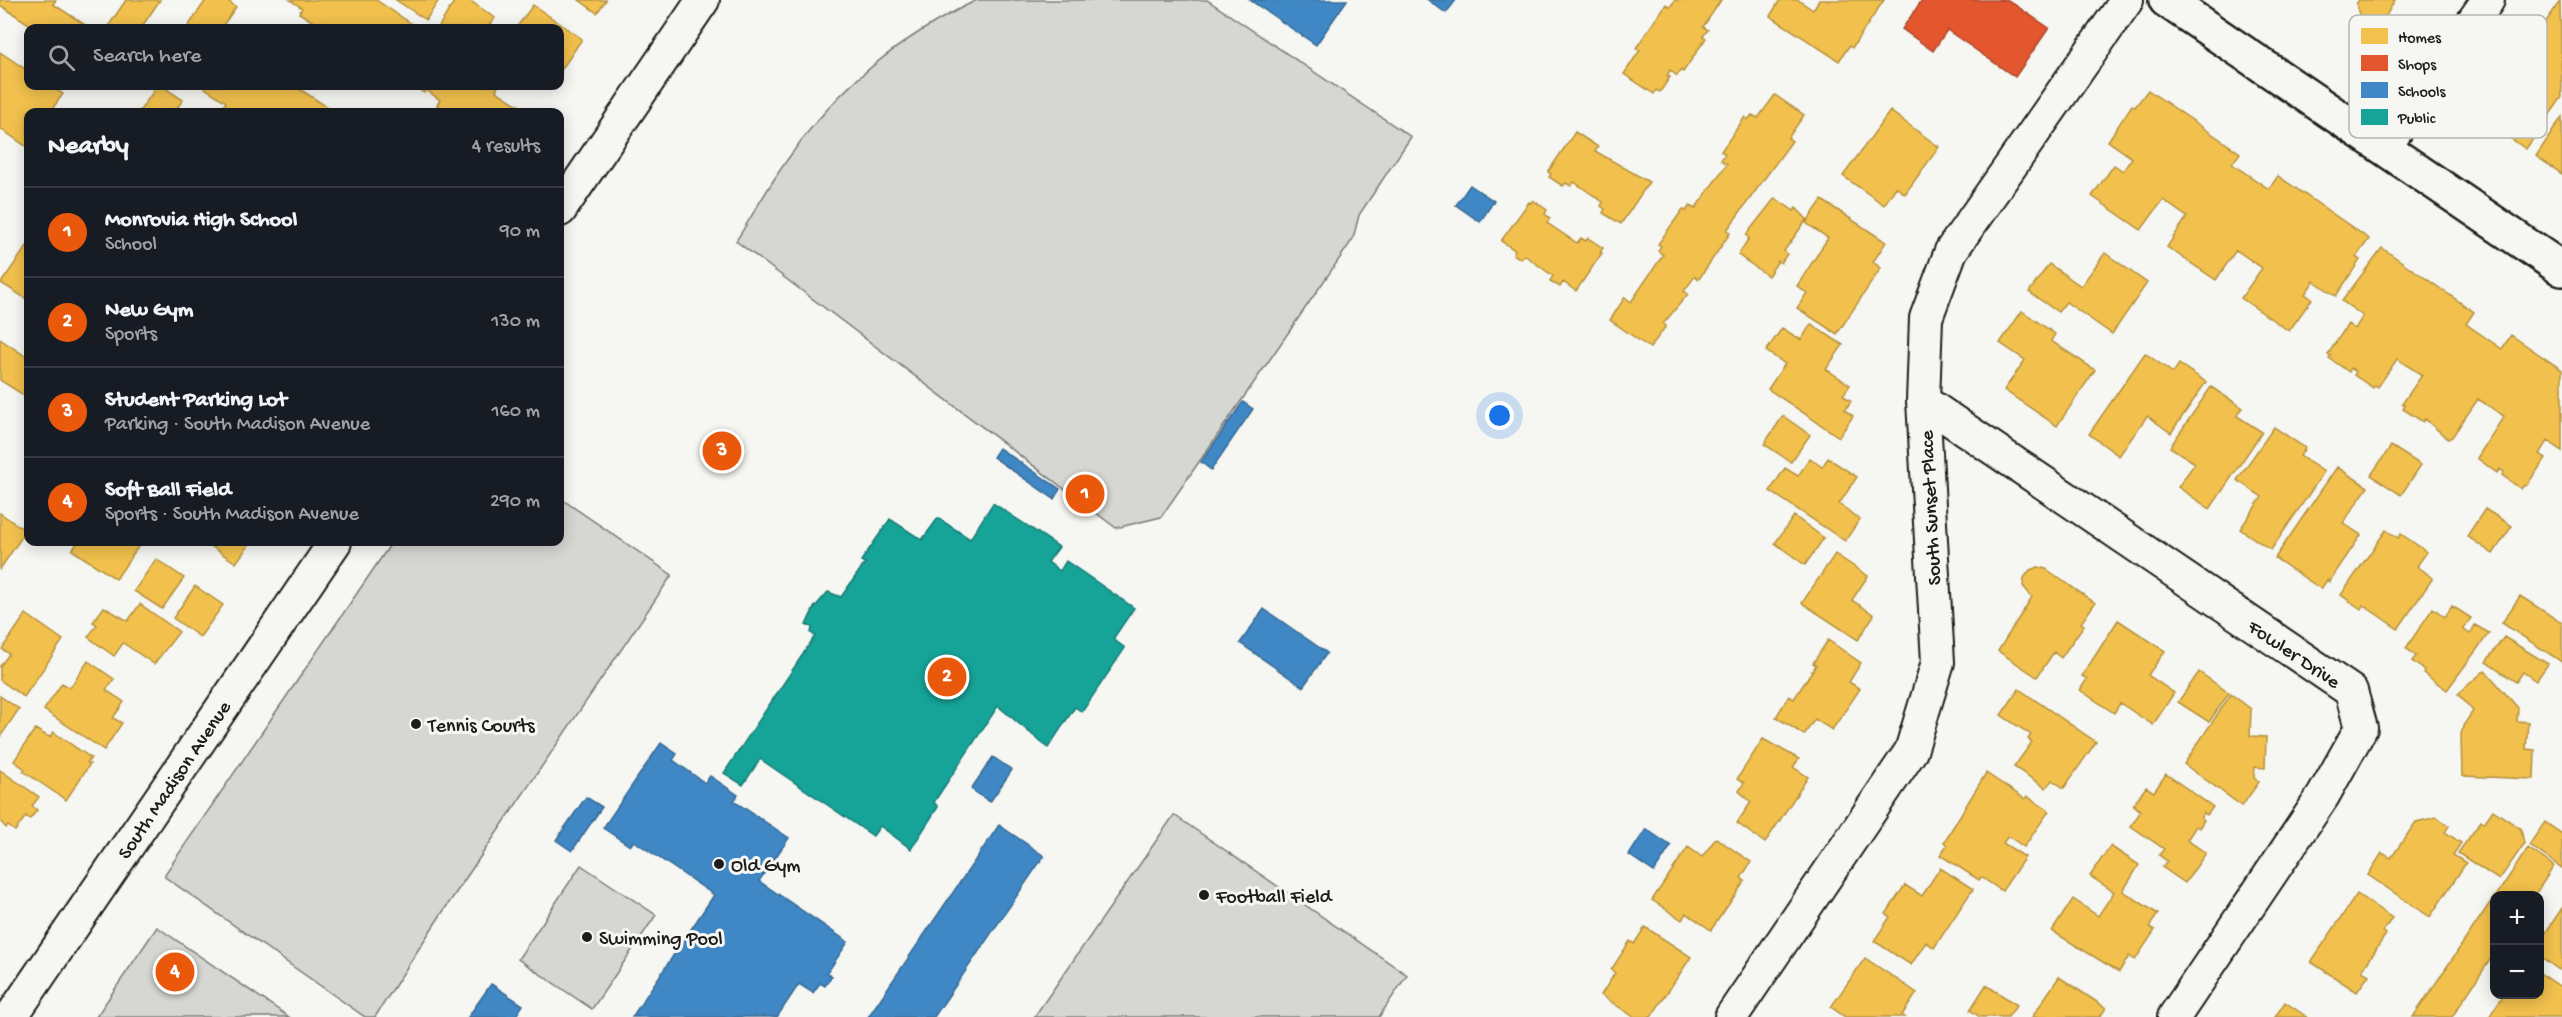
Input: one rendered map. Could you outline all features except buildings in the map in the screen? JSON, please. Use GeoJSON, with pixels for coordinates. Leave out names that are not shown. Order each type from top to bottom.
{"type":"FeatureCollection","features":[{"type":"Feature","properties":{"kind":"main road"},"geometry":{"type":"LineString","coordinates":[[2166,0],[2349,124]]}},
{"type":"Feature","properties":{"kind":"main road"},"geometry":{"type":"LineString","coordinates":[[2369,138],[2562,269]]}},
{"type":"Feature","properties":{"kind":"street"},"geometry":{"type":"LineString","coordinates":[[564,204],[703,0]]}},
{"type":"Feature","properties":{"kind":"street","name":"South Sunset Place"},"geometry":{"type":"LineString","coordinates":[[1731,1017],[1911,751],[1938,662],[1923,401],[1926,318],[1951,251],[2127,0]]}},
{"type":"Feature","properties":{"kind":"street"},"geometry":{"type":"LineString","coordinates":[[2477,15],[2488,0]]}},
{"type":"Feature","properties":{"kind":"street"},"geometry":{"type":"LineString","coordinates":[[2384,148],[2391,138]]}},
{"type":"Feature","properties":{"kind":"street","name":"Fowler Drive"},"geometry":{"type":"LineString","coordinates":[[1923,401],[2351,691],[2361,728],[2323,796],[2174,1017]]}},
{"type":"Feature","properties":{"kind":"street","name":"South Madison Avenue"},"geometry":{"type":"LineString","coordinates":[[11,1017],[331,546]]}},
{"type":"Feature","properties":{"kind":"shaded area"},"geometry":{"type":"Polygon","coordinates":[[[977,0],[1207,0],[1411,137],[1359,215],[1353,239],[1161,517],[1116,528],[736,241],[790,156],[829,107],[850,86],[897,47],[922,30],[977,0]]]}},
{"type":"Feature","properties":{"kind":"shaded area","name":"Tennis Courts"},"geometry":{"type":"Polygon","coordinates":[[[564,501],[672,575],[436,922],[375,1017],[365,1017],[165,877],[389,546],[564,546],[564,501]]]}},
{"type":"Feature","properties":{"kind":"shaded area","name":"Football Field"},"geometry":{"type":"Polygon","coordinates":[[[1174,815],[1407,975],[1379,1017],[1034,1017],[1174,815]]]}},
{"type":"Feature","properties":{"kind":"shaded area","name":"Swimming Pool"},"geometry":{"type":"Polygon","coordinates":[[[581,865],[656,915],[592,1009],[518,959],[581,865]]]}},
{"type":"Feature","properties":{"kind":"shaded area"},"geometry":{"type":"Polygon","coordinates":[[[157,927],[289,1017],[96,1017],[157,927]]]}},
{"type":"Feature","properties":{"kind":"place","name":"Student Parking Lot"},"geometry":{"type":"Point","coordinates":[722,451]}},
{"type":"Feature","properties":{"kind":"place","name":"Monrovia High School"},"geometry":{"type":"Point","coordinates":[1085,494]}},
{"type":"Feature","properties":{"kind":"place","name":"New Gym"},"geometry":{"type":"Point","coordinates":[947,677]}},
{"type":"Feature","properties":{"kind":"place","name":"Tennis Courts"},"geometry":{"type":"Point","coordinates":[416,724]}},
{"type":"Feature","properties":{"kind":"place","name":"Old Gym"},"geometry":{"type":"Point","coordinates":[719,864]}},
{"type":"Feature","properties":{"kind":"place","name":"Football Field"},"geometry":{"type":"Point","coordinates":[1204,895]}},
{"type":"Feature","properties":{"kind":"place","name":"Swimming Pool"},"geometry":{"type":"Point","coordinates":[587,937]}},
{"type":"Feature","properties":{"kind":"place","name":"Soft Ball Field"},"geometry":{"type":"Point","coordinates":[175,972]}}]}
